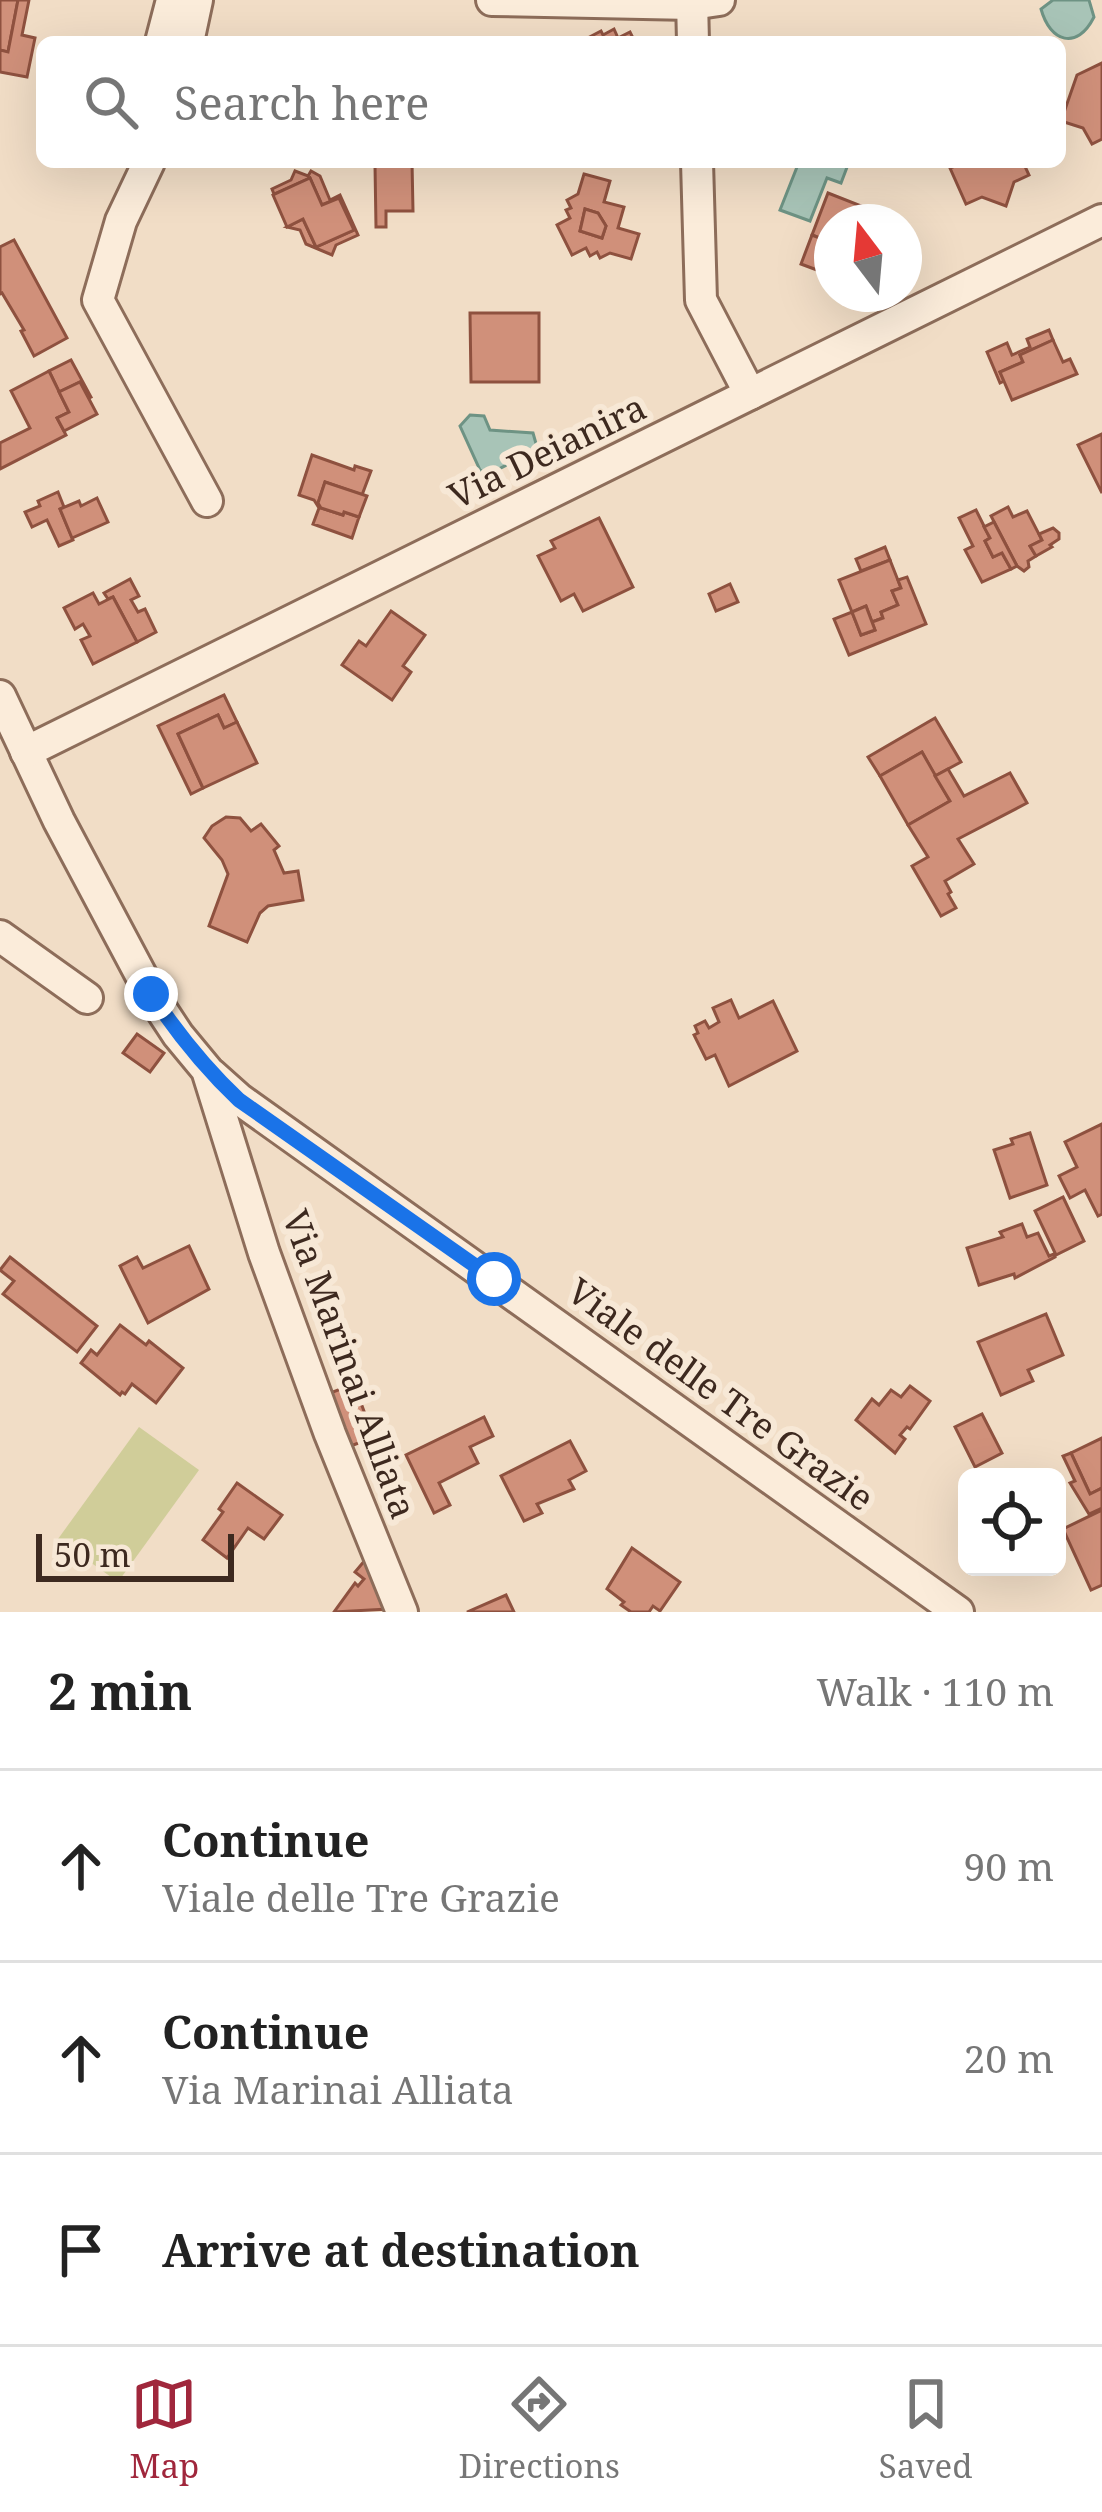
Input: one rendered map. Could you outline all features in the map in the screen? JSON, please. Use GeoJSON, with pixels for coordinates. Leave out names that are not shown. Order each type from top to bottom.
{"type":"FeatureCollection","features":[{"type":"Feature","properties":{"kind":"street"},"geometry":{"type":"LineString","coordinates":[[163,36],[172,0]]}},
{"type":"Feature","properties":{"kind":"street"},"geometry":{"type":"LineString","coordinates":[[189,36],[197,0]]}},
{"type":"Feature","properties":{"kind":"street"},"geometry":{"type":"LineString","coordinates":[[492,0],[701,1],[695,36]]}},
{"type":"Feature","properties":{"kind":"street"},"geometry":{"type":"LineString","coordinates":[[146,168],[121,221],[98,300],[207,501]]}},
{"type":"Feature","properties":{"kind":"street"},"geometry":{"type":"LineString","coordinates":[[697,168],[701,300],[750,394]]}},
{"type":"Feature","properties":{"kind":"street","name":"Via Deianira"},"geometry":{"type":"LineString","coordinates":[[26,752],[1102,220]]}},
{"type":"Feature","properties":{"kind":"street","name":"Via Marinai Alliata"},"geometry":{"type":"LineString","coordinates":[[0,696],[59,821],[151,994],[207,1070],[264,1253],[330,1434],[403,1612]]}},
{"type":"Feature","properties":{"kind":"street"},"geometry":{"type":"LineString","coordinates":[[0,936],[87,998]]}},
{"type":"Feature","properties":{"kind":"street","name":"Viale delle Tre Grazie"},"geometry":{"type":"LineString","coordinates":[[207,1070],[239,1100],[958,1612]]}},
{"type":"Feature","properties":{"kind":"shaded area"},"geometry":{"type":"Polygon","coordinates":[[[1053,0],[1089,0],[1094,17],[1080,35],[1066,38],[1051,29],[1041,9],[1053,0]]]}},
{"type":"Feature","properties":{"kind":"shaded area"},"geometry":{"type":"Polygon","coordinates":[[[797,168],[847,168],[841,183],[827,178],[810,221],[780,210],[797,168]]]}},
{"type":"Feature","properties":{"kind":"shaded area"},"geometry":{"type":"Polygon","coordinates":[[[470,415],[484,416],[490,430],[533,433],[537,447],[489,474],[480,470],[460,426],[470,415]]]}},
{"type":"Feature","properties":{"kind":"shaded area"},"geometry":{"type":"Polygon","coordinates":[[[139,1427],[199,1470],[118,1582],[58,1539],[139,1427]]]}},
{"type":"Feature","properties":{"kind":"building"},"geometry":{"type":"Polygon","coordinates":[[[0,0],[18,0],[8,52],[0,50],[0,0]]]}},
{"type":"Feature","properties":{"kind":"building"},"geometry":{"type":"Polygon","coordinates":[[[18,0],[29,0],[22,35],[35,38],[27,77],[0,72],[0,50],[8,52],[18,0]]]}},
{"type":"Feature","properties":{"kind":"building"},"geometry":{"type":"Polygon","coordinates":[[[1102,63],[1102,139],[1092,144],[1083,128],[1066,123],[1077,75],[1102,63]]]}},
{"type":"Feature","properties":{"kind":"building"},"geometry":{"type":"Polygon","coordinates":[[[375,168],[412,168],[413,211],[386,211],[386,227],[376,227],[375,168]]]}},
{"type":"Feature","properties":{"kind":"building"},"geometry":{"type":"Polygon","coordinates":[[[950,168],[1026,168],[1029,175],[1014,182],[1006,206],[982,197],[966,204],[950,168]]]}},
{"type":"Feature","properties":{"kind":"building"},"geometry":{"type":"Polygon","coordinates":[[[295,171],[320,176],[330,200],[340,195],[358,235],[336,245],[332,255],[306,244],[300,230],[287,227],[303,219],[316,247],[354,230],[339,198],[322,205],[310,178],[274,194],[272,189],[291,180],[295,171]]]}},
{"type":"Feature","properties":{"kind":"building"},"geometry":{"type":"Polygon","coordinates":[[[584,174],[610,181],[604,202],[624,207],[618,228],[639,234],[631,259],[610,253],[600,258],[597,252],[590,256],[586,248],[572,255],[557,225],[570,218],[567,200],[578,194],[584,174]],[[585,209],[580,231],[602,238],[606,226],[598,213],[585,209]]]}},
{"type":"Feature","properties":{"kind":"building"},"geometry":{"type":"Polygon","coordinates":[[[310,178],[322,205],[339,198],[354,230],[316,247],[303,219],[287,227],[273,195],[310,178]]]}},
{"type":"Feature","properties":{"kind":"building"},"geometry":{"type":"Polygon","coordinates":[[[828,193],[856,204],[824,204],[828,193]]]}},
{"type":"Feature","properties":{"kind":"building"},"geometry":{"type":"Polygon","coordinates":[[[585,209],[598,213],[606,226],[602,238],[580,231],[585,209]]]}},
{"type":"Feature","properties":{"kind":"building"},"geometry":{"type":"Polygon","coordinates":[[[812,235],[814,236],[814,269],[801,264],[812,235]]]}},
{"type":"Feature","properties":{"kind":"building"},"geometry":{"type":"Polygon","coordinates":[[[14,240],[67,338],[34,356],[24,330],[0,294],[0,247],[14,240]]]}},
{"type":"Feature","properties":{"kind":"building"},"geometry":{"type":"Polygon","coordinates":[[[470,313],[539,313],[539,382],[471,382],[470,313]]]}},
{"type":"Feature","properties":{"kind":"building"},"geometry":{"type":"Polygon","coordinates":[[[1049,330],[1053,340],[1020,355],[1023,362],[1000,372],[1004,381],[1000,383],[987,352],[1007,343],[1012,355],[1030,347],[1027,339],[1049,330]]]}},
{"type":"Feature","properties":{"kind":"building"},"geometry":{"type":"Polygon","coordinates":[[[1053,340],[1063,362],[1070,359],[1077,374],[1012,400],[1000,372],[1023,362],[1020,355],[1053,340]]]}},
{"type":"Feature","properties":{"kind":"building"},"geometry":{"type":"Polygon","coordinates":[[[71,360],[91,397],[80,382],[59,392],[49,371],[71,360]]]}},
{"type":"Feature","properties":{"kind":"building"},"geometry":{"type":"Polygon","coordinates":[[[49,371],[69,412],[57,418],[66,435],[0,469],[0,443],[30,428],[11,391],[49,371]]]}},
{"type":"Feature","properties":{"kind":"building"},"geometry":{"type":"Polygon","coordinates":[[[80,382],[97,414],[64,431],[57,418],[69,412],[59,392],[80,382]]]}},
{"type":"Feature","properties":{"kind":"building"},"geometry":{"type":"Polygon","coordinates":[[[1102,434],[1102,493],[1078,445],[1102,434]]]}},
{"type":"Feature","properties":{"kind":"building"},"geometry":{"type":"Polygon","coordinates":[[[312,455],[371,471],[362,495],[325,482],[318,503],[321,508],[359,517],[352,538],[313,524],[319,508],[314,500],[299,495],[312,455]]]}},
{"type":"Feature","properties":{"kind":"building"},"geometry":{"type":"Polygon","coordinates":[[[325,482],[367,496],[359,517],[321,508],[318,503],[325,482]]]}},
{"type":"Feature","properties":{"kind":"building"},"geometry":{"type":"Polygon","coordinates":[[[58,492],[73,540],[59,546],[47,520],[32,527],[25,512],[58,492]]]}},
{"type":"Feature","properties":{"kind":"building"},"geometry":{"type":"Polygon","coordinates":[[[97,498],[108,522],[72,538],[60,509],[97,498]]]}},
{"type":"Feature","properties":{"kind":"building"},"geometry":{"type":"Polygon","coordinates":[[[1008,507],[1013,517],[1027,511],[1042,540],[1030,546],[1036,556],[1024,571],[991,516],[1008,507]]]}},
{"type":"Feature","properties":{"kind":"building"},"geometry":{"type":"Polygon","coordinates":[[[976,510],[990,538],[985,541],[993,557],[1002,553],[1011,569],[982,582],[965,550],[973,546],[959,518],[976,510]]]}},
{"type":"Feature","properties":{"kind":"building"},"geometry":{"type":"Polygon","coordinates":[[[599,518],[633,587],[583,611],[574,594],[561,601],[538,556],[555,548],[551,541],[599,518]]]}},
{"type":"Feature","properties":{"kind":"building"},"geometry":{"type":"Polygon","coordinates":[[[994,522],[1017,566],[1011,569],[1002,553],[993,557],[985,541],[990,538],[984,527],[994,522]]]}},
{"type":"Feature","properties":{"kind":"building"},"geometry":{"type":"Polygon","coordinates":[[[1053,528],[1059,539],[1036,556],[1030,546],[1042,540],[1039,534],[1053,528]]]}},
{"type":"Feature","properties":{"kind":"building"},"geometry":{"type":"Polygon","coordinates":[[[885,547],[890,560],[861,571],[856,559],[885,547]]]}},
{"type":"Feature","properties":{"kind":"building"},"geometry":{"type":"Polygon","coordinates":[[[890,560],[901,588],[892,591],[898,605],[872,622],[866,606],[852,612],[839,580],[890,560]]]}},
{"type":"Feature","properties":{"kind":"building"},"geometry":{"type":"Polygon","coordinates":[[[907,577],[926,624],[849,655],[834,619],[852,612],[861,635],[875,630],[872,622],[883,618],[881,612],[898,605],[892,591],[901,588],[898,580],[907,577]]]}},
{"type":"Feature","properties":{"kind":"building"},"geometry":{"type":"Polygon","coordinates":[[[130,579],[139,596],[131,600],[138,612],[145,609],[156,632],[137,642],[113,597],[108,599],[104,593],[130,579]]]}},
{"type":"Feature","properties":{"kind":"building"},"geometry":{"type":"Polygon","coordinates":[[[730,584],[738,602],[716,611],[709,594],[730,584]]]}},
{"type":"Feature","properties":{"kind":"building"},"geometry":{"type":"Polygon","coordinates":[[[93,593],[99,604],[113,597],[137,642],[93,664],[81,640],[90,636],[83,624],[75,629],[64,608],[93,593]]]}},
{"type":"Feature","properties":{"kind":"building"},"geometry":{"type":"Polygon","coordinates":[[[866,606],[875,630],[861,635],[852,612],[866,606]]]}},
{"type":"Feature","properties":{"kind":"building"},"geometry":{"type":"Polygon","coordinates":[[[391,611],[425,635],[403,666],[411,672],[392,700],[342,665],[359,641],[366,646],[391,611]]]}},
{"type":"Feature","properties":{"kind":"building"},"geometry":{"type":"Polygon","coordinates":[[[224,695],[237,722],[224,728],[218,715],[178,734],[203,788],[191,794],[158,726],[224,695]]]}},
{"type":"Feature","properties":{"kind":"building"},"geometry":{"type":"Polygon","coordinates":[[[218,715],[224,728],[237,722],[257,763],[203,788],[178,734],[218,715]]]}},
{"type":"Feature","properties":{"kind":"building"},"geometry":{"type":"Polygon","coordinates":[[[935,718],[961,762],[935,776],[922,752],[880,776],[868,757],[935,718]]]}},
{"type":"Feature","properties":{"kind":"building"},"geometry":{"type":"Polygon","coordinates":[[[922,752],[950,801],[908,825],[880,776],[922,752]]]}},
{"type":"Feature","properties":{"kind":"building"},"geometry":{"type":"Polygon","coordinates":[[[948,769],[964,796],[1010,773],[1027,803],[958,839],[974,864],[945,881],[956,908],[941,916],[912,866],[928,857],[908,825],[950,801],[935,776],[948,769]]]}},
{"type":"Feature","properties":{"kind":"building"},"geometry":{"type":"Polygon","coordinates":[[[226,817],[240,818],[251,831],[261,824],[279,846],[274,850],[284,873],[298,871],[303,900],[268,906],[247,942],[209,926],[228,874],[204,838],[226,817]]]}},
{"type":"Feature","properties":{"kind":"building"},"geometry":{"type":"Polygon","coordinates":[[[731,1000],[739,1018],[773,1001],[797,1051],[729,1086],[715,1055],[706,1059],[694,1035],[698,1033],[695,1026],[705,1021],[709,1028],[719,1022],[713,1008],[731,1000]]]}},
{"type":"Feature","properties":{"kind":"building"},"geometry":{"type":"Polygon","coordinates":[[[137,1034],[164,1053],[150,1072],[123,1053],[137,1034]]]}},
{"type":"Feature","properties":{"kind":"building"},"geometry":{"type":"Polygon","coordinates":[[[1102,1124],[1102,1214],[1098,1216],[1085,1190],[1070,1198],[1059,1176],[1077,1167],[1065,1142],[1102,1124]]]}},
{"type":"Feature","properties":{"kind":"building"},"geometry":{"type":"Polygon","coordinates":[[[1030,1133],[1047,1185],[1010,1198],[994,1150],[1030,1133]]]}},
{"type":"Feature","properties":{"kind":"building"},"geometry":{"type":"Polygon","coordinates":[[[1063,1197],[1084,1241],[1056,1255],[1035,1211],[1063,1197]]]}},
{"type":"Feature","properties":{"kind":"building"},"geometry":{"type":"Polygon","coordinates":[[[1022,1224],[1027,1237],[1038,1233],[1049,1256],[1055,1257],[1015,1278],[1014,1274],[979,1285],[967,1248],[1003,1237],[1000,1232],[1022,1224]]]}},
{"type":"Feature","properties":{"kind":"building"},"geometry":{"type":"Polygon","coordinates":[[[189,1246],[209,1289],[148,1323],[120,1266],[137,1257],[143,1268],[189,1246]]]}},
{"type":"Feature","properties":{"kind":"building"},"geometry":{"type":"Polygon","coordinates":[[[10,1257],[97,1326],[77,1352],[3,1294],[14,1281],[0,1270],[10,1257]]]}},
{"type":"Feature","properties":{"kind":"building"},"geometry":{"type":"Polygon","coordinates":[[[1046,1314],[1063,1355],[1028,1370],[1033,1381],[1001,1395],[978,1342],[1046,1314]]]}},
{"type":"Feature","properties":{"kind":"building"},"geometry":{"type":"Polygon","coordinates":[[[120,1325],[183,1368],[156,1403],[132,1384],[120,1395],[81,1363],[91,1350],[97,1355],[120,1325]]]}},
{"type":"Feature","properties":{"kind":"building"},"geometry":{"type":"Polygon","coordinates":[[[354,1384],[374,1444],[363,1448],[361,1442],[343,1449],[322,1396],[354,1384]]]}},
{"type":"Feature","properties":{"kind":"building"},"geometry":{"type":"Polygon","coordinates":[[[910,1386],[930,1401],[900,1435],[905,1439],[895,1453],[856,1420],[872,1399],[879,1405],[891,1390],[901,1397],[910,1386]]]}},
{"type":"Feature","properties":{"kind":"building"},"geometry":{"type":"Polygon","coordinates":[[[982,1414],[1002,1453],[975,1467],[955,1427],[982,1414]]]}},
{"type":"Feature","properties":{"kind":"building"},"geometry":{"type":"Polygon","coordinates":[[[484,1417],[493,1436],[470,1447],[478,1463],[439,1483],[450,1505],[434,1513],[406,1455],[484,1417]]]}},
{"type":"Feature","properties":{"kind":"building"},"geometry":{"type":"Polygon","coordinates":[[[1102,1438],[1102,1488],[1090,1494],[1071,1453],[1102,1438]]]}},
{"type":"Feature","properties":{"kind":"building"},"geometry":{"type":"Polygon","coordinates":[[[570,1441],[586,1471],[569,1480],[574,1489],[537,1504],[542,1513],[524,1521],[501,1476],[570,1441]]]}},
{"type":"Feature","properties":{"kind":"building"},"geometry":{"type":"Polygon","coordinates":[[[1071,1453],[1090,1494],[1102,1488],[1102,1508],[1089,1514],[1070,1483],[1075,1481],[1063,1456],[1071,1453]]]}},
{"type":"Feature","properties":{"kind":"building"},"geometry":{"type":"Polygon","coordinates":[[[237,1483],[282,1515],[264,1539],[248,1528],[227,1558],[203,1540],[237,1483]]]}},
{"type":"Feature","properties":{"kind":"building"},"geometry":{"type":"Polygon","coordinates":[[[1102,1510],[1102,1585],[1091,1590],[1066,1528],[1102,1510]]]}},
{"type":"Feature","properties":{"kind":"building"},"geometry":{"type":"Polygon","coordinates":[[[632,1548],[680,1582],[660,1611],[653,1606],[649,1612],[631,1612],[607,1589],[632,1548]]]}},
{"type":"Feature","properties":{"kind":"building"},"geometry":{"type":"Polygon","coordinates":[[[366,1559],[388,1609],[334,1612],[355,1583],[358,1586],[364,1579],[355,1572],[366,1559]]]}},
{"type":"Feature","properties":{"kind":"building"},"geometry":{"type":"Polygon","coordinates":[[[506,1595],[514,1612],[467,1612],[506,1595]]]}},
{"type":"Feature","properties":{"kind":"route"},"geometry":{"type":"LineString","coordinates":[[151,994],[207,1070],[239,1100],[494,1279]]}}]}
